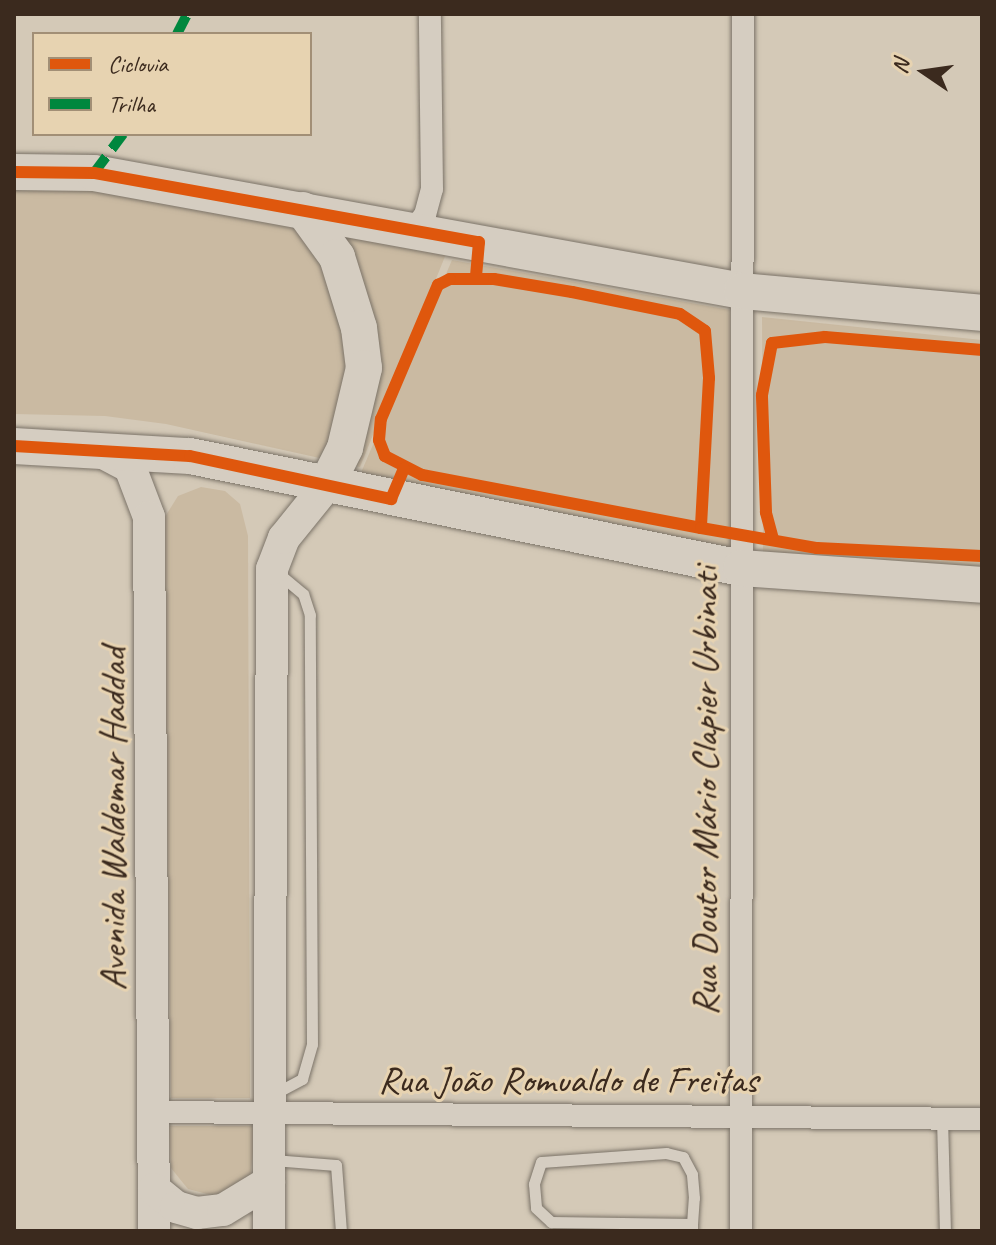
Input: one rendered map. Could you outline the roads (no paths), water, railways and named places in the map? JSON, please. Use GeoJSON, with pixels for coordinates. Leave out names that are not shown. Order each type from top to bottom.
{"type":"FeatureCollection","features":[{"type":"Feature","properties":{"kind":"main road"},"geometry":{"type":"LineString","coordinates":[[14,172],[94,173],[742,291],[982,313]]}},
{"type":"Feature","properties":{"kind":"main road"},"geometry":{"type":"LineString","coordinates":[[269,1231],[272,569],[284,538],[326,486],[345,448],[364,368],[351,296],[337,257],[303,210]]}},
{"type":"Feature","properties":{"kind":"main road"},"geometry":{"type":"LineString","coordinates":[[14,446],[190,456],[741,568],[982,585]]}},
{"type":"Feature","properties":{"kind":"main road","name":"Avenida Waldemar Haddad"},"geometry":{"type":"LineString","coordinates":[[79,448],[105,450],[130,467],[149,517],[154,1231]]}},
{"type":"Feature","properties":{"kind":"main road"},"geometry":{"type":"LineString","coordinates":[[154,1189],[176,1207],[197,1213],[223,1210],[269,1171]]}},
{"type":"Feature","properties":{"kind":"street"},"geometry":{"type":"LineString","coordinates":[[414,229],[425,215],[432,189],[430,14]]}},
{"type":"Feature","properties":{"kind":"street","name":"Rua Doutor Mário Clapier Urbinati"},"geometry":{"type":"LineString","coordinates":[[741,1231],[743,14]]}},
{"type":"Feature","properties":{"kind":"street","name":"Rua João Romualdo de Freitas"},"geometry":{"type":"LineString","coordinates":[[154,1112],[270,1105],[982,1119]]}},
{"type":"Feature","properties":{"kind":"lane"},"geometry":{"type":"LineString","coordinates":[[270,1105],[302,1079],[312,1044],[310,615],[303,594],[272,569]]}},
{"type":"Feature","properties":{"kind":"lane"},"geometry":{"type":"LineString","coordinates":[[942,1118],[945,1231]]}},
{"type":"Feature","properties":{"kind":"lane"},"geometry":{"type":"LineString","coordinates":[[666,1153],[683,1157],[692,1174],[692,1228],[551,1222],[536,1208],[534,1184],[541,1162],[666,1153]]}},
{"type":"Feature","properties":{"kind":"lane"},"geometry":{"type":"LineString","coordinates":[[269,1171],[336,1165],[341,1231]]}}]}
